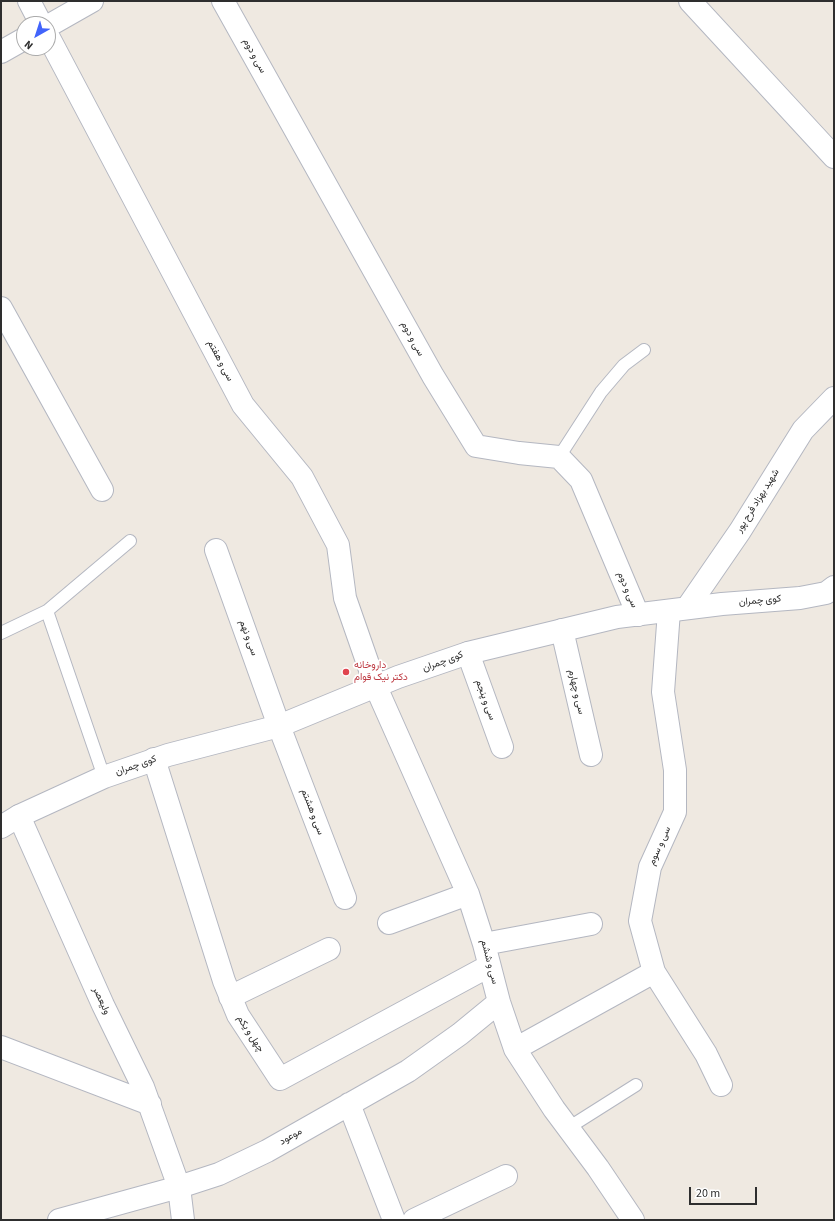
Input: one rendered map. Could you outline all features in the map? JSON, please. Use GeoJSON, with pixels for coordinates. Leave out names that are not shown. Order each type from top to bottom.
{"type":"FeatureCollection","features":[{"type":"Feature","properties":{"kind":"street"},"geometry":{"type":"LineString","coordinates":[[29,1],[37,16]]}},
{"type":"Feature","properties":{"kind":"street"},"geometry":{"type":"LineString","coordinates":[[56,21],[92,1]]}},
{"type":"Feature","properties":{"kind":"street","name":"سی و دوم"},"geometry":{"type":"LineString","coordinates":[[223,1],[433,376],[476,446],[519,453],[559,457],[582,480],[638,615]]}},
{"type":"Feature","properties":{"kind":"street"},"geometry":{"type":"LineString","coordinates":[[690,1],[834,157]]}},
{"type":"Feature","properties":{"kind":"street"},"geometry":{"type":"LineString","coordinates":[[1,52],[16,44]]}},
{"type":"Feature","properties":{"kind":"street","name":"سی و هفتم"},"geometry":{"type":"LineString","coordinates":[[56,51],[243,405],[302,477],[338,546],[345,598],[376,687]]}},
{"type":"Feature","properties":{"kind":"street"},"geometry":{"type":"LineString","coordinates":[[1,308],[102,490]]}},
{"type":"Feature","properties":{"kind":"street","name":"شهید بهزاد فرح پور"},"geometry":{"type":"LineString","coordinates":[[678,609],[740,531],[803,430],[834,398]]}},
{"type":"Feature","properties":{"kind":"street","name":"سی و نهم"},"geometry":{"type":"LineString","coordinates":[[216,550],[279,726]]}},
{"type":"Feature","properties":{"kind":"street","name":"کوی چمران"},"geometry":{"type":"LineString","coordinates":[[10,821],[104,777],[154,760],[279,726],[468,652],[617,617],[678,609],[800,598],[826,593],[834,587]]}},
{"type":"Feature","properties":{"kind":"street","name":"سی و سوم"},"geometry":{"type":"LineString","coordinates":[[678,609],[663,692],[675,770],[675,812],[650,867],[640,921],[654,972],[706,1054],[721,1085]]}},
{"type":"Feature","properties":{"kind":"street","name":"سی و چهارم"},"geometry":{"type":"LineString","coordinates":[[562,630],[591,755]]}},
{"type":"Feature","properties":{"kind":"street","name":"سی و پنجم"},"geometry":{"type":"LineString","coordinates":[[468,652],[502,747]]}},
{"type":"Feature","properties":{"kind":"street","name":"سی و ششم"},"geometry":{"type":"LineString","coordinates":[[376,687],[468,894],[484,944],[499,1002],[515,1049],[568,1128],[598,1168],[633,1220]]}},
{"type":"Feature","properties":{"kind":"street","name":"سی و هشتم"},"geometry":{"type":"LineString","coordinates":[[279,726],[345,898]]}},
{"type":"Feature","properties":{"kind":"street","name":"چهل و یکم"},"geometry":{"type":"LineString","coordinates":[[154,760],[230,997],[238,1015],[280,1079],[489,966]]}},
{"type":"Feature","properties":{"kind":"street","name":"ولیعصر"},"geometry":{"type":"LineString","coordinates":[[10,821],[103,1005],[150,1104],[179,1187],[183,1220]]}},
{"type":"Feature","properties":{"kind":"street"},"geometry":{"type":"LineString","coordinates":[[389,923],[468,894]]}},
{"type":"Feature","properties":{"kind":"street"},"geometry":{"type":"LineString","coordinates":[[484,944],[591,924]]}},
{"type":"Feature","properties":{"kind":"street"},"geometry":{"type":"LineString","coordinates":[[230,997],[329,949]]}},
{"type":"Feature","properties":{"kind":"street"},"geometry":{"type":"LineString","coordinates":[[515,1049],[654,972]]}},
{"type":"Feature","properties":{"kind":"street","name":"موعود"},"geometry":{"type":"LineString","coordinates":[[59,1220],[179,1187],[219,1174],[267,1151],[408,1071],[460,1034],[499,1002]]}},
{"type":"Feature","properties":{"kind":"street"},"geometry":{"type":"LineString","coordinates":[[1,1047],[150,1104]]}},
{"type":"Feature","properties":{"kind":"street"},"geometry":{"type":"LineString","coordinates":[[349,1104],[394,1220]]}},
{"type":"Feature","properties":{"kind":"street"},"geometry":{"type":"LineString","coordinates":[[414,1220],[506,1176]]}},
{"type":"Feature","properties":{"kind":"lane"},"geometry":{"type":"LineString","coordinates":[[559,457],[601,392],[624,365],[644,350]]}},
{"type":"Feature","properties":{"kind":"lane"},"geometry":{"type":"LineString","coordinates":[[1,633],[47,611],[130,541]]}},
{"type":"Feature","properties":{"kind":"lane"},"geometry":{"type":"LineString","coordinates":[[47,611],[104,777]]}},
{"type":"Feature","properties":{"kind":"lane"},"geometry":{"type":"LineString","coordinates":[[568,1128],[636,1085]]}},
{"type":"Feature","properties":{"kind":"place","name":"داروخانه دکتر نیک قوام"},"geometry":{"type":"Point","coordinates":[346,672]}}]}
